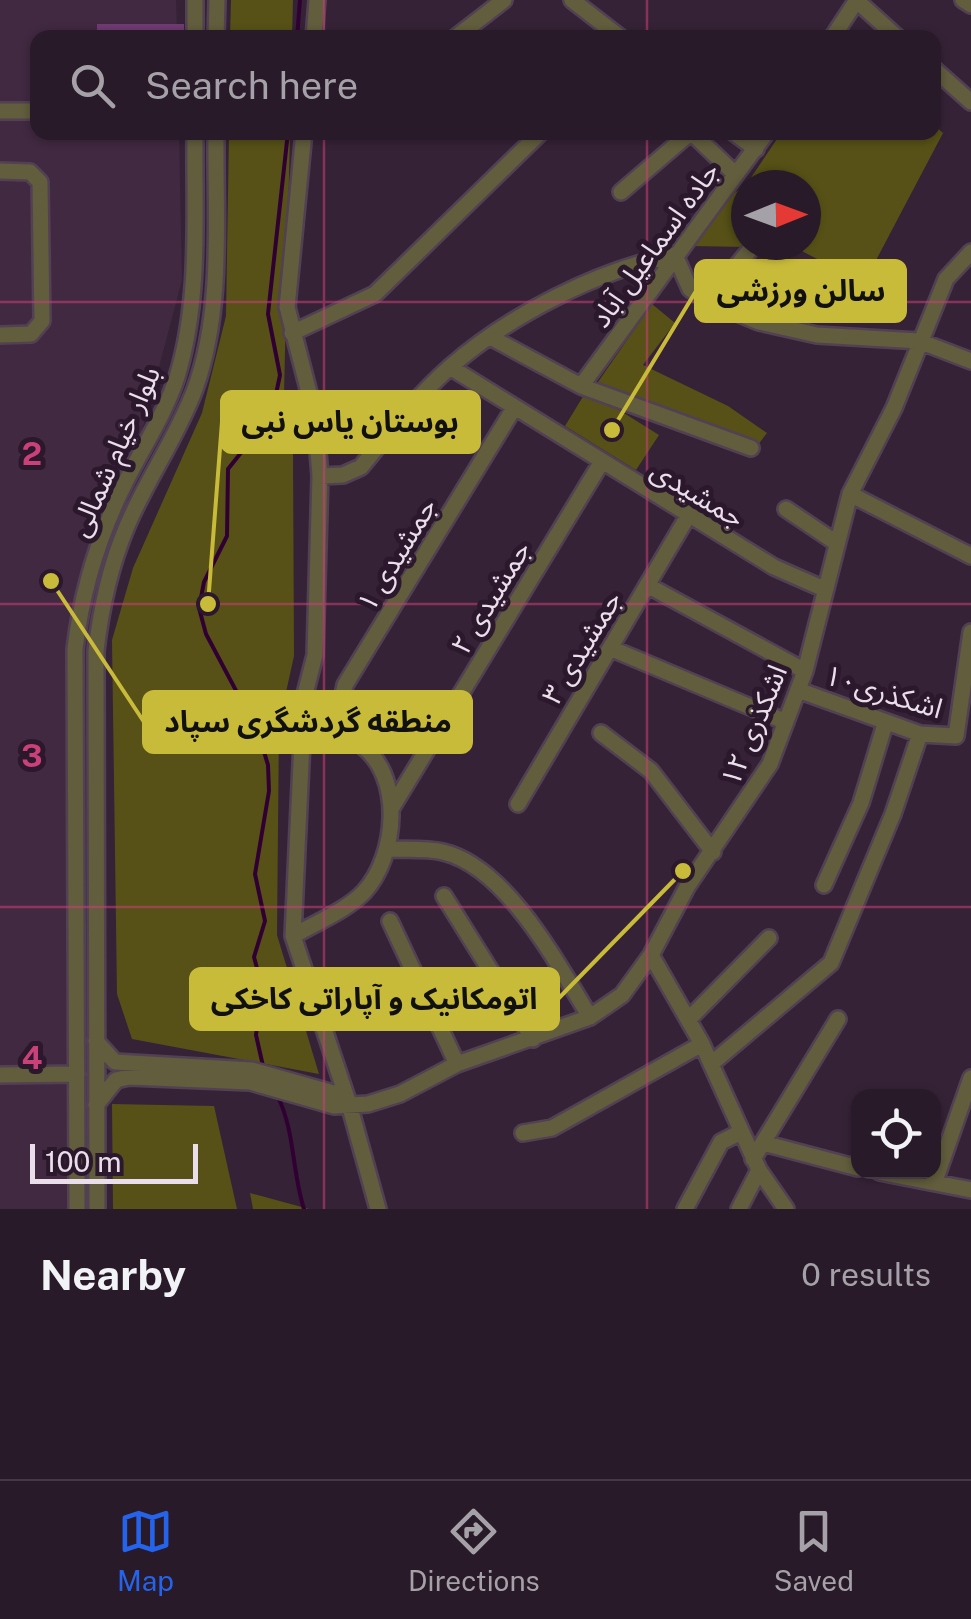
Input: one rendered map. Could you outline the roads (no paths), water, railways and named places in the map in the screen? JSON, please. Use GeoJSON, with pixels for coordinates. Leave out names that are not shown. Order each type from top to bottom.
{"type":"FeatureCollection","features":[{"type":"Feature","properties":{"kind":"street"},"geometry":{"type":"LineString","coordinates":[[195,0],[195,30]]}},
{"type":"Feature","properties":{"kind":"street"},"geometry":{"type":"LineString","coordinates":[[216,0],[216,30]]}},
{"type":"Feature","properties":{"kind":"street"},"geometry":{"type":"LineString","coordinates":[[315,30],[318,0]]}},
{"type":"Feature","properties":{"kind":"street"},"geometry":{"type":"LineString","coordinates":[[466,30],[504,0]]}},
{"type":"Feature","properties":{"kind":"street"},"geometry":{"type":"LineString","coordinates":[[572,0],[611,30]]}},
{"type":"Feature","properties":{"kind":"street"},"geometry":{"type":"LineString","coordinates":[[837,30],[857,0],[889,30]]}},
{"type":"Feature","properties":{"kind":"street"},"geometry":{"type":"LineString","coordinates":[[963,0],[971,5]]}},
{"type":"Feature","properties":{"kind":"street"},"geometry":{"type":"LineString","coordinates":[[941,75],[971,102]]}},
{"type":"Feature","properties":{"kind":"street"},"geometry":{"type":"LineString","coordinates":[[0,111],[30,110]]}},
{"type":"Feature","properties":{"kind":"street","name":"بلوار خیام شمالی"},"geometry":{"type":"LineString","coordinates":[[77,1209],[75,650],[80,604],[108,518],[175,382],[186,342],[193,302],[195,140]]}},
{"type":"Feature","properties":{"kind":"street","name":"بلوار خیام شمالی"},"geometry":{"type":"LineString","coordinates":[[96,1209],[96,650],[101,608],[127,526],[195,389],[206,347],[214,304],[216,140]]}},
{"type":"Feature","properties":{"kind":"street"},"geometry":{"type":"LineString","coordinates":[[303,140],[287,307],[315,416],[320,476],[315,655],[302,730],[293,936],[350,1104],[378,1209]]}},
{"type":"Feature","properties":{"kind":"street"},"geometry":{"type":"LineString","coordinates":[[292,333],[375,294],[533,140]]}},
{"type":"Feature","properties":{"kind":"street"},"geometry":{"type":"LineString","coordinates":[[620,192],[682,140]]}},
{"type":"Feature","properties":{"kind":"street"},"geometry":{"type":"LineString","coordinates":[[699,140],[731,170]]}},
{"type":"Feature","properties":{"kind":"street"},"geometry":{"type":"LineString","coordinates":[[744,140],[756,149]]}},
{"type":"Feature","properties":{"kind":"street","name":"جاده اسماعیل آباد"},"geometry":{"type":"LineString","coordinates":[[738,170],[762,140]]}},
{"type":"Feature","properties":{"kind":"street"},"geometry":{"type":"LineString","coordinates":[[0,171],[30,172],[40,182],[42,321],[31,334],[0,335]]}},
{"type":"Feature","properties":{"kind":"street","name":"جاده اسماعیل آباد"},"geometry":{"type":"LineString","coordinates":[[581,386],[731,179]]}},
{"type":"Feature","properties":{"kind":"street","name":"اشکذری ۱۲"},"geometry":{"type":"LineString","coordinates":[[350,1104],[384,1100],[457,1064],[590,1017],[622,995],[651,956],[687,886],[770,764],[805,671],[850,494],[894,408],[946,279],[971,252]]}},
{"type":"Feature","properties":{"kind":"street"},"geometry":{"type":"LineString","coordinates":[[320,476],[343,475],[361,466],[450,367],[492,338],[580,285],[629,264],[675,255],[690,288],[708,301],[759,322],[818,335],[919,341],[971,361]]}},
{"type":"Feature","properties":{"kind":"street"},"geometry":{"type":"LineString","coordinates":[[708,301],[742,260]]}},
{"type":"Feature","properties":{"kind":"street"},"geometry":{"type":"LineString","coordinates":[[492,338],[581,386],[751,448]]}},
{"type":"Feature","properties":{"kind":"street","name":"جمشیدی"},"geometry":{"type":"LineString","coordinates":[[450,367],[774,568],[824,589]]}},
{"type":"Feature","properties":{"kind":"street","name":"جمشیدی ۱"},"geometry":{"type":"LineString","coordinates":[[335,732],[345,684],[514,408]]}},
{"type":"Feature","properties":{"kind":"street","name":"جمشیدی ۲"},"geometry":{"type":"LineString","coordinates":[[391,809],[601,462]]}},
{"type":"Feature","properties":{"kind":"street"},"geometry":{"type":"LineString","coordinates":[[850,494],[971,556]]}},
{"type":"Feature","properties":{"kind":"street"},"geometry":{"type":"LineString","coordinates":[[786,509],[836,542]]}},
{"type":"Feature","properties":{"kind":"street","name":"جمشیدی ۳"},"geometry":{"type":"LineString","coordinates":[[518,804],[688,516]]}},
{"type":"Feature","properties":{"kind":"street"},"geometry":{"type":"LineString","coordinates":[[647,585],[805,671]]}},
{"type":"Feature","properties":{"kind":"street","name":"اشکذری۱۰"},"geometry":{"type":"LineString","coordinates":[[798,690],[920,734],[956,736],[971,632]]}},
{"type":"Feature","properties":{"kind":"street"},"geometry":{"type":"LineString","coordinates":[[610,648],[786,722]]}},
{"type":"Feature","properties":{"kind":"street"},"geometry":{"type":"LineString","coordinates":[[824,885],[860,803],[886,724]]}},
{"type":"Feature","properties":{"kind":"street"},"geometry":{"type":"LineString","coordinates":[[293,936],[362,894],[388,848],[391,809],[382,776],[364,746],[335,732],[302,730]]}},
{"type":"Feature","properties":{"kind":"street"},"geometry":{"type":"LineString","coordinates":[[601,732],[651,771],[712,852]]}},
{"type":"Feature","properties":{"kind":"street"},"geometry":{"type":"LineString","coordinates":[[711,1064],[831,963],[893,814],[920,734]]}},
{"type":"Feature","properties":{"kind":"street"},"geometry":{"type":"LineString","coordinates":[[76,802],[96,803]]}},
{"type":"Feature","properties":{"kind":"street"},"geometry":{"type":"LineString","coordinates":[[388,848],[443,852],[468,863],[490,881],[540,935],[590,1017]]}},
{"type":"Feature","properties":{"kind":"street"},"geometry":{"type":"LineString","coordinates":[[444,896],[533,1039]]}},
{"type":"Feature","properties":{"kind":"street"},"geometry":{"type":"LineString","coordinates":[[390,921],[457,1064]]}},
{"type":"Feature","properties":{"kind":"street"},"geometry":{"type":"LineString","coordinates":[[689,1019],[770,938]]}},
{"type":"Feature","properties":{"kind":"street"},"geometry":{"type":"LineString","coordinates":[[651,956],[702,1044],[756,1164],[786,1209]]}},
{"type":"Feature","properties":{"kind":"street"},"geometry":{"type":"LineString","coordinates":[[739,1209],[763,1144],[838,1019]]}},
{"type":"Feature","properties":{"kind":"street"},"geometry":{"type":"LineString","coordinates":[[96,1041],[114,1062],[217,1074]]}},
{"type":"Feature","properties":{"kind":"street"},"geometry":{"type":"LineString","coordinates":[[523,1133],[552,1128],[702,1044]]}},
{"type":"Feature","properties":{"kind":"street"},"geometry":{"type":"LineString","coordinates":[[96,1105],[116,1080],[129,1077],[252,1070],[309,1095],[337,1094],[350,1104]]}},
{"type":"Feature","properties":{"kind":"street"},"geometry":{"type":"LineString","coordinates":[[0,1075],[77,1074]]}},
{"type":"Feature","properties":{"kind":"street"},"geometry":{"type":"LineString","coordinates":[[935,1181],[971,1078]]}},
{"type":"Feature","properties":{"kind":"street"},"geometry":{"type":"LineString","coordinates":[[685,1209],[721,1142],[740,1132]]}},
{"type":"Feature","properties":{"kind":"street"},"geometry":{"type":"LineString","coordinates":[[763,1144],[851,1166]]}},
{"type":"Feature","properties":{"kind":"street"},"geometry":{"type":"LineString","coordinates":[[922,1179],[971,1190]]}},
{"type":"Feature","properties":{"kind":"waterway"},"geometry":{"type":"LineString","coordinates":[[298,30],[300,0]]}},
{"type":"Feature","properties":{"kind":"waterway"},"geometry":{"type":"LineString","coordinates":[[263,1066],[256,1035],[262,987],[254,957],[265,921],[255,874],[269,791],[268,765],[258,732],[206,634],[199,608],[204,582],[227,536],[228,469],[269,418],[280,375],[268,314],[287,140]]}},
{"type":"Feature","properties":{"kind":"waterway"},"geometry":{"type":"LineString","coordinates":[[278,1097],[288,1124],[304,1209]]}},
{"type":"Feature","properties":{"kind":"place","name":"سالن ورزشی"},"geometry":{"type":"Point","coordinates":[612,430]}},
{"type":"Feature","properties":{"kind":"place","name":"منطقه گردشگری سپاد"},"geometry":{"type":"Point","coordinates":[51,581]}},
{"type":"Feature","properties":{"kind":"place","name":"بوستان یاس نبی"},"geometry":{"type":"Point","coordinates":[208,604]}},
{"type":"Feature","properties":{"kind":"place","name":"اتومکانیک و آپاراتی کاخکی"},"geometry":{"type":"Point","coordinates":[683,871]}}]}
